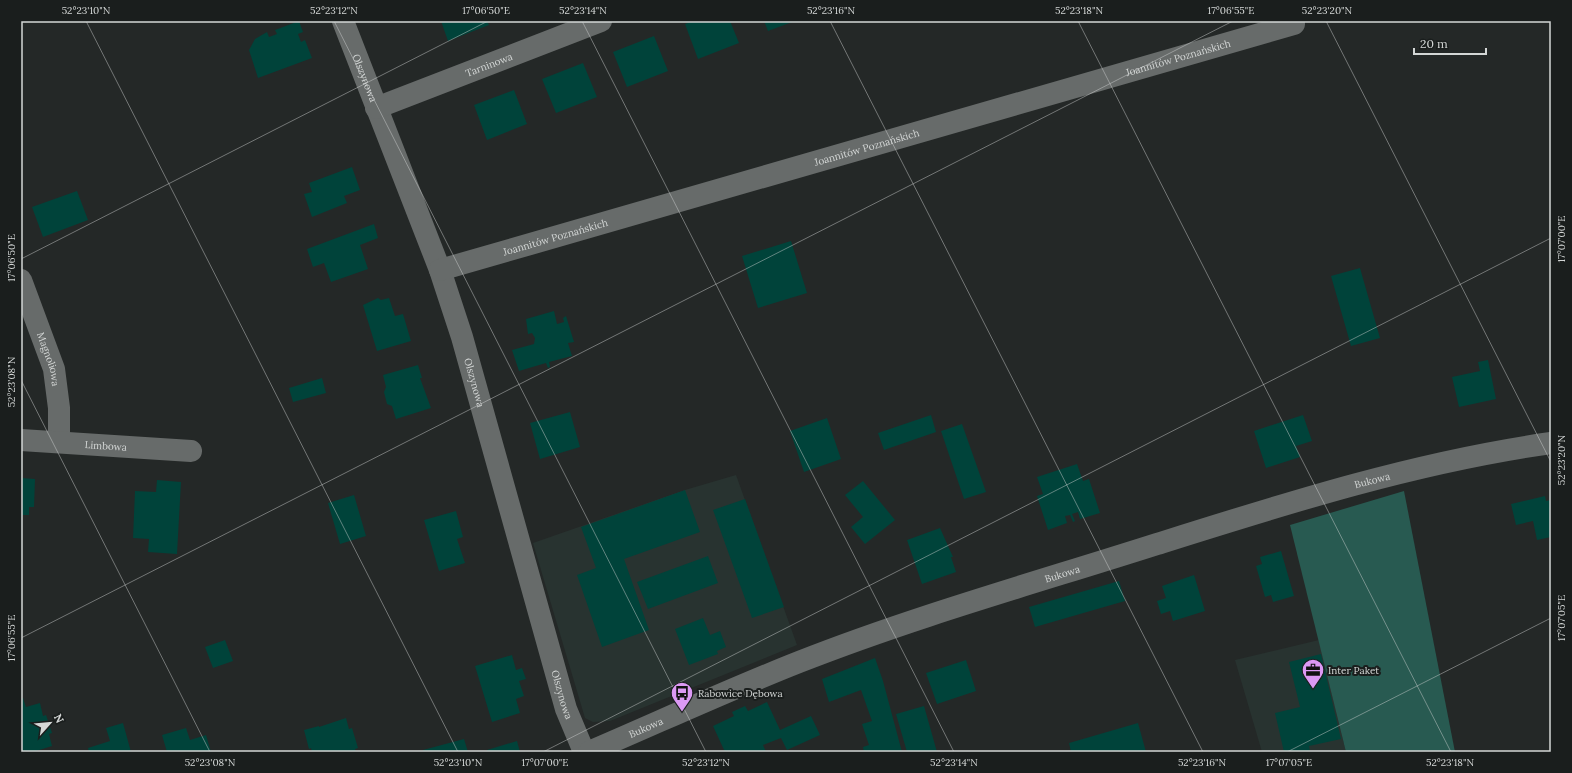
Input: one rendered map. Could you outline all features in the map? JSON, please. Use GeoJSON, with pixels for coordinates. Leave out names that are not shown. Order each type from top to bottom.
{"type":"FeatureCollection","features":[{"type":"Feature","properties":{"kind":"street","name":"Olszynowa"},"geometry":{"type":"LineString","coordinates":[[343,21],[440,270],[462,337],[566,709],[584,752]]}},
{"type":"Feature","properties":{"kind":"street","name":"Tarninowa"},"geometry":{"type":"LineString","coordinates":[[376,108],[601,21]]}},
{"type":"Feature","properties":{"kind":"street","name":"Joannitów Poznańskich"},"geometry":{"type":"LineString","coordinates":[[440,270],[1293,23]]}},
{"type":"Feature","properties":{"kind":"street","name":"Magnoliowa"},"geometry":{"type":"LineString","coordinates":[[21,280],[54,369],[59,408],[59,442]]}},
{"type":"Feature","properties":{"kind":"street","name":"Limbowa"},"geometry":{"type":"LineString","coordinates":[[21,440],[191,451]]}},
{"type":"Feature","properties":{"kind":"street","name":"Bukowa"},"geometry":{"type":"LineString","coordinates":[[588,752],[800,662],[919,620],[1304,498],[1403,471],[1521,447],[1551,443]]}},
{"type":"Feature","properties":{"kind":"shaded area"},"geometry":{"type":"Polygon","coordinates":[[[736,475],[797,645],[610,721],[593,722],[585,718],[533,543],[685,490],[736,475]]]}},
{"type":"Feature","properties":{"kind":"shaded area","name":"Inter Paket"},"geometry":{"type":"Polygon","coordinates":[[[1319,640],[1346,752],[1262,752],[1235,660],[1319,640]]]}},
{"type":"Feature","properties":{"kind":"green space"},"geometry":{"type":"Polygon","coordinates":[[[1404,491],[1455,752],[1346,752],[1290,525],[1404,491]]]}},
{"type":"Feature","properties":{"kind":"building"},"geometry":{"type":"Polygon","coordinates":[[[299,21],[303,32],[298,34],[301,42],[305,40],[312,58],[258,78],[249,50],[255,39],[267,32],[269,37],[277,34],[275,30],[299,21]]]}},
{"type":"Feature","properties":{"kind":"building"},"geometry":{"type":"Polygon","coordinates":[[[441,21],[487,21],[489,25],[448,41],[441,21]]]}},
{"type":"Feature","properties":{"kind":"building"},"geometry":{"type":"Polygon","coordinates":[[[693,21],[730,21],[739,43],[698,59],[685,24],[693,21]]]}},
{"type":"Feature","properties":{"kind":"building"},"geometry":{"type":"Polygon","coordinates":[[[764,21],[795,21],[768,31],[764,21]]]}},
{"type":"Feature","properties":{"kind":"building"},"geometry":{"type":"Polygon","coordinates":[[[654,36],[668,71],[627,87],[613,52],[654,36]]]}},
{"type":"Feature","properties":{"kind":"building"},"geometry":{"type":"Polygon","coordinates":[[[583,63],[597,97],[556,113],[542,79],[583,63]]]}},
{"type":"Feature","properties":{"kind":"building"},"geometry":{"type":"Polygon","coordinates":[[[514,90],[527,124],[487,140],[474,105],[514,90]]]}},
{"type":"Feature","properties":{"kind":"building"},"geometry":{"type":"Polygon","coordinates":[[[352,167],[360,190],[344,196],[347,203],[312,217],[304,194],[312,192],[309,183],[352,167]]]}},
{"type":"Feature","properties":{"kind":"building"},"geometry":{"type":"Polygon","coordinates":[[[77,191],[88,220],[43,237],[32,207],[77,191]]]}},
{"type":"Feature","properties":{"kind":"building"},"geometry":{"type":"Polygon","coordinates":[[[374,224],[378,238],[360,245],[368,269],[331,282],[324,263],[313,267],[307,249],[374,224]]]}},
{"type":"Feature","properties":{"kind":"building"},"geometry":{"type":"Polygon","coordinates":[[[791,241],[807,293],[758,308],[742,256],[791,241]]]}},
{"type":"Feature","properties":{"kind":"building"},"geometry":{"type":"Polygon","coordinates":[[[1360,268],[1380,338],[1351,346],[1331,276],[1360,268]]]}},
{"type":"Feature","properties":{"kind":"building"},"geometry":{"type":"Polygon","coordinates":[[[378,298],[381,300],[389,298],[395,316],[403,314],[411,341],[377,351],[363,305],[378,298]]]}},
{"type":"Feature","properties":{"kind":"building"},"geometry":{"type":"Polygon","coordinates":[[[554,311],[557,324],[564,322],[563,318],[566,316],[574,342],[568,343],[572,356],[549,362],[550,367],[548,368],[546,363],[519,371],[512,350],[534,344],[535,338],[532,333],[528,334],[526,319],[554,311]]]}},
{"type":"Feature","properties":{"kind":"building"},"geometry":{"type":"Polygon","coordinates":[[[1488,360],[1496,399],[1459,407],[1452,377],[1480,371],[1478,362],[1488,360]]]}},
{"type":"Feature","properties":{"kind":"building"},"geometry":{"type":"Polygon","coordinates":[[[418,365],[422,378],[420,378],[431,408],[396,419],[392,406],[387,404],[384,392],[386,387],[383,375],[418,365]]]}},
{"type":"Feature","properties":{"kind":"building"},"geometry":{"type":"Polygon","coordinates":[[[322,378],[326,393],[293,402],[289,388],[322,378]]]}},
{"type":"Feature","properties":{"kind":"building"},"geometry":{"type":"Polygon","coordinates":[[[570,412],[580,447],[540,459],[530,423],[570,412]]]}},
{"type":"Feature","properties":{"kind":"building"},"geometry":{"type":"Polygon","coordinates":[[[931,415],[936,432],[884,450],[878,433],[931,415]]]}},
{"type":"Feature","properties":{"kind":"building"},"geometry":{"type":"Polygon","coordinates":[[[1303,415],[1312,441],[1296,446],[1300,457],[1266,468],[1254,431],[1303,415]]]}},
{"type":"Feature","properties":{"kind":"building"},"geometry":{"type":"Polygon","coordinates":[[[827,418],[841,459],[804,472],[790,431],[827,418]]]}},
{"type":"Feature","properties":{"kind":"building"},"geometry":{"type":"Polygon","coordinates":[[[962,424],[986,492],[964,499],[941,431],[962,424]]]}},
{"type":"Feature","properties":{"kind":"building"},"geometry":{"type":"Polygon","coordinates":[[[1077,464],[1083,481],[1089,479],[1100,513],[1080,519],[1078,512],[1072,514],[1075,521],[1073,522],[1070,515],[1065,516],[1067,523],[1048,530],[1037,496],[1043,494],[1037,477],[1077,464]]]}},
{"type":"Feature","properties":{"kind":"building"},"geometry":{"type":"Polygon","coordinates":[[[21,478],[35,479],[34,507],[29,507],[29,515],[21,515],[21,478]]]}},
{"type":"Feature","properties":{"kind":"building"},"geometry":{"type":"Polygon","coordinates":[[[157,480],[181,482],[177,554],[148,552],[149,539],[133,538],[135,491],[156,492],[157,480]]]}},
{"type":"Feature","properties":{"kind":"building"},"geometry":{"type":"Polygon","coordinates":[[[863,481],[895,520],[865,544],[851,527],[863,517],[845,495],[863,481]]]}},
{"type":"Feature","properties":{"kind":"building"},"geometry":{"type":"Polygon","coordinates":[[[685,490],[700,532],[624,559],[649,630],[602,647],[577,575],[596,568],[581,527],[685,490]]]}},
{"type":"Feature","properties":{"kind":"building"},"geometry":{"type":"Polygon","coordinates":[[[354,495],[366,536],[340,544],[328,503],[354,495]]]}},
{"type":"Feature","properties":{"kind":"building"},"geometry":{"type":"Polygon","coordinates":[[[1545,496],[1546,501],[1551,500],[1551,537],[1537,540],[1533,521],[1516,525],[1511,504],[1545,496]]]}},
{"type":"Feature","properties":{"kind":"building"},"geometry":{"type":"Polygon","coordinates":[[[745,499],[784,607],[752,618],[713,510],[745,499]]]}},
{"type":"Feature","properties":{"kind":"building"},"geometry":{"type":"Polygon","coordinates":[[[456,511],[463,537],[457,539],[465,563],[439,571],[424,520],[456,511]]]}},
{"type":"Feature","properties":{"kind":"building"},"geometry":{"type":"Polygon","coordinates":[[[940,528],[953,557],[951,557],[956,572],[922,584],[907,540],[940,528]]]}},
{"type":"Feature","properties":{"kind":"building"},"geometry":{"type":"Polygon","coordinates":[[[1281,551],[1294,596],[1273,602],[1271,595],[1265,597],[1256,566],[1262,564],[1260,557],[1281,551]]]}},
{"type":"Feature","properties":{"kind":"building"},"geometry":{"type":"Polygon","coordinates":[[[708,556],[718,583],[648,609],[637,582],[708,556]]]}},
{"type":"Feature","properties":{"kind":"building"},"geometry":{"type":"Polygon","coordinates":[[[1194,575],[1205,611],[1173,621],[1170,611],[1161,614],[1157,601],[1166,598],[1162,586],[1194,575]]]}},
{"type":"Feature","properties":{"kind":"building"},"geometry":{"type":"Polygon","coordinates":[[[1119,581],[1125,601],[1035,627],[1029,607],[1119,581]]]}},
{"type":"Feature","properties":{"kind":"building"},"geometry":{"type":"Polygon","coordinates":[[[703,618],[710,635],[720,631],[726,647],[717,651],[718,654],[689,665],[675,629],[703,618]]]}},
{"type":"Feature","properties":{"kind":"building"},"geometry":{"type":"Polygon","coordinates":[[[225,640],[233,661],[213,668],[205,647],[225,640]]]}},
{"type":"Feature","properties":{"kind":"building"},"geometry":{"type":"Polygon","coordinates":[[[1321,654],[1341,739],[1309,746],[1310,752],[1284,752],[1275,713],[1300,707],[1289,662],[1321,654]]]}},
{"type":"Feature","properties":{"kind":"building"},"geometry":{"type":"Polygon","coordinates":[[[512,655],[516,670],[522,668],[526,679],[519,681],[524,696],[516,699],[520,713],[492,722],[475,666],[512,655]]]}},
{"type":"Feature","properties":{"kind":"building"},"geometry":{"type":"Polygon","coordinates":[[[875,658],[883,681],[902,752],[864,752],[863,747],[869,745],[862,724],[872,721],[861,690],[829,702],[822,679],[875,658]]]}},
{"type":"Feature","properties":{"kind":"building"},"geometry":{"type":"Polygon","coordinates":[[[966,660],[976,691],[937,704],[926,673],[966,660]]]}},
{"type":"Feature","properties":{"kind":"building"},"geometry":{"type":"Polygon","coordinates":[[[21,698],[23,698],[26,707],[40,703],[43,716],[46,715],[52,733],[49,734],[52,746],[33,752],[21,752],[21,698]]]}},
{"type":"Feature","properties":{"kind":"building"},"geometry":{"type":"Polygon","coordinates":[[[767,702],[780,730],[811,716],[820,735],[787,750],[781,738],[763,745],[766,752],[725,752],[713,726],[734,716],[732,712],[745,706],[748,711],[767,702]]]}},
{"type":"Feature","properties":{"kind":"building"},"geometry":{"type":"Polygon","coordinates":[[[924,706],[937,752],[907,752],[896,714],[924,706]]]}},
{"type":"Feature","properties":{"kind":"building"},"geometry":{"type":"Polygon","coordinates":[[[346,718],[349,729],[352,728],[358,748],[355,749],[356,752],[312,752],[311,748],[309,749],[304,730],[319,727],[346,718]]]}},
{"type":"Feature","properties":{"kind":"building"},"geometry":{"type":"Polygon","coordinates":[[[123,723],[131,752],[89,752],[88,748],[110,741],[106,728],[123,723]]]}},
{"type":"Feature","properties":{"kind":"building"},"geometry":{"type":"Polygon","coordinates":[[[1138,723],[1146,752],[1071,752],[1069,743],[1138,723]]]}},
{"type":"Feature","properties":{"kind":"building"},"geometry":{"type":"Polygon","coordinates":[[[186,728],[190,740],[206,735],[211,752],[167,752],[162,735],[186,728]]]}},
{"type":"Feature","properties":{"kind":"building"},"geometry":{"type":"Polygon","coordinates":[[[464,739],[468,752],[423,752],[423,750],[464,739]]]}},
{"type":"Feature","properties":{"kind":"building"},"geometry":{"type":"Polygon","coordinates":[[[517,741],[520,752],[487,752],[487,750],[517,741]]]}},
{"type":"Feature","properties":{"kind":"place","name":"Inter Paket"},"geometry":{"type":"Point","coordinates":[1313,690]}},
{"type":"Feature","properties":{"kind":"place","name":"Rabowice Dębowa"},"geometry":{"type":"Point","coordinates":[682,712]}}]}
